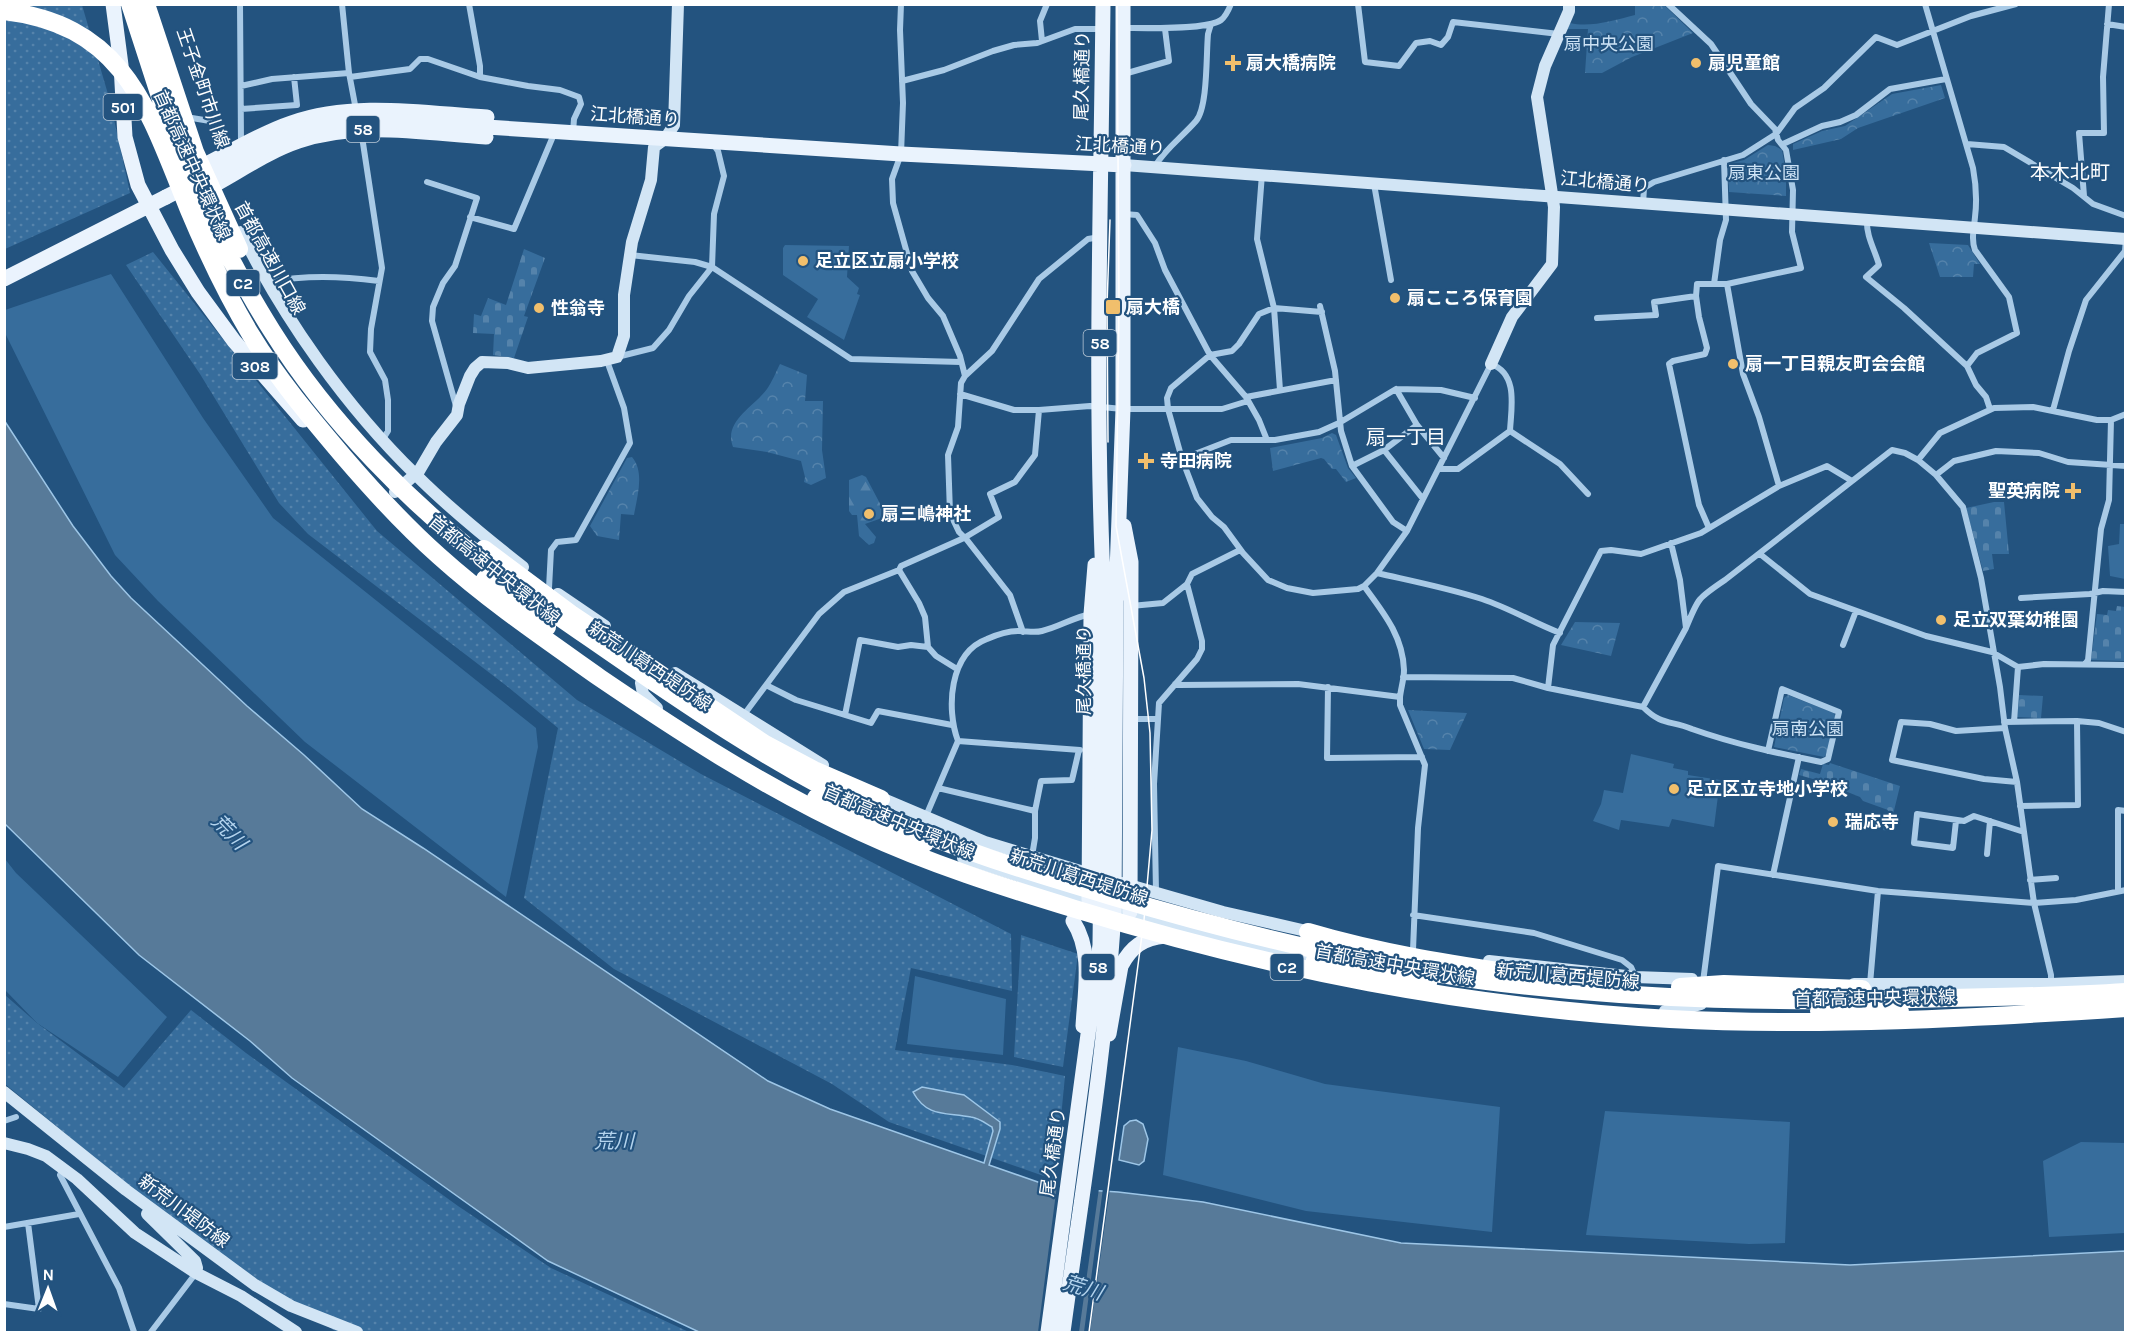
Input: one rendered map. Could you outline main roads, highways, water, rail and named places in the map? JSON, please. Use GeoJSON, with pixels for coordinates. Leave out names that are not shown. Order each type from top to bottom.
{"type":"FeatureCollection","features":[{"type":"Feature","properties":{"kind":"highway"},"geometry":{"type":"LineString","coordinates":[[130,4],[165,114],[196,199],[217,246],[248,307],[304,402],[358,474]]}},
{"type":"Feature","properties":{"kind":"highway","name":"首都高速川口線"},"geometry":{"type":"LineString","coordinates":[[146,4],[195,152],[217,204],[258,286],[283,326],[335,399],[420,497]]}},
{"type":"Feature","properties":{"kind":"highway","name":"首都高速中央環状線"},"geometry":{"type":"LineString","coordinates":[[4,9],[36,16],[80,35],[103,51],[125,74],[148,113],[206,250],[250,334],[294,397],[358,474],[412,531],[480,591],[533,631],[708,749],[759,780],[864,834],[926,860],[1151,932],[1311,972],[1428,993],[1528,1007],[1678,1019],[1768,1022],[1884,1020],[2049,1008],[2125,995]]}},
{"type":"Feature","properties":{"kind":"highway","name":"首都高速中央環状線"},"geometry":{"type":"LineString","coordinates":[[4,9],[46,15],[73,26],[98,41],[128,70],[155,109],[247,291],[273,334],[300,372],[358,441],[416,502],[465,546],[539,603],[722,727],[782,764],[875,813],[933,838],[1026,871],[1166,913],[1267,939],[1359,959],[1481,980],[1630,994],[1724,999],[1861,1000],[2125,995]]}},
{"type":"Feature","properties":{"kind":"highway"},"geometry":{"type":"LineString","coordinates":[[248,307],[291,375],[344,447],[445,549],[540,622],[637,689],[765,770],[816,798],[875,826],[925,843]]}},
{"type":"Feature","properties":{"kind":"highway"},"geometry":{"type":"LineString","coordinates":[[420,497],[571,614],[765,744],[814,770],[881,799]]}},
{"type":"Feature","properties":{"kind":"highway","name":"首都高速中央環状線"},"geometry":{"type":"LineString","coordinates":[[420,497],[497,570]]}},
{"type":"Feature","properties":{"kind":"highway"},"geometry":{"type":"LineString","coordinates":[[875,826],[905,846]]}},
{"type":"Feature","properties":{"kind":"highway"},"geometry":{"type":"LineString","coordinates":[[1308,932],[1401,956],[1532,976],[1680,987],[1724,984],[1872,990],[2125,995]]}},
{"type":"Feature","properties":{"kind":"highway"},"geometry":{"type":"LineString","coordinates":[[1315,960],[1423,983]]}},
{"type":"Feature","properties":{"kind":"highway"},"geometry":{"type":"LineString","coordinates":[[1362,977],[1540,998],[1678,1009],[1770,1011],[2049,1008]]}},
{"type":"Feature","properties":{"kind":"main road","name":"501"},"geometry":{"type":"LineString","coordinates":[[113,4],[121,65],[125,137],[135,176],[148,206]]}},
{"type":"Feature","properties":{"kind":"main road"},"geometry":{"type":"LineString","coordinates":[[140,4],[202,166]]}},
{"type":"Feature","properties":{"kind":"main road","name":"王子金町市川線"},"geometry":{"type":"LineString","coordinates":[[154,4],[192,118],[202,166],[211,187]]}},
{"type":"Feature","properties":{"kind":"main road"},"geometry":{"type":"LineString","coordinates":[[395,492],[415,475],[457,415],[470,376],[482,362],[508,363],[528,368],[612,359],[624,336],[624,295],[632,242],[651,180],[654,147],[665,139],[674,125],[678,4]]}},
{"type":"Feature","properties":{"kind":"main road","name":"尾久橋通り"},"geometry":{"type":"LineString","coordinates":[[1063,1332],[1092,1069],[1114,910],[1110,599],[1100,520],[1100,165],[1103,4]]}},
{"type":"Feature","properties":{"kind":"main road","name":"尾久橋通り"},"geometry":{"type":"LineString","coordinates":[[1110,599],[1120,509],[1123,408],[1123,4]]}},
{"type":"Feature","properties":{"kind":"main road"},"geometry":{"type":"LineString","coordinates":[[1491,364],[1512,317],[1552,264],[1553,197],[1538,97],[1545,66],[1569,11],[1569,4]]}},
{"type":"Feature","properties":{"kind":"main road","name":"58"},"geometry":{"type":"LineString","coordinates":[[202,166],[272,130],[314,116],[356,111],[491,118],[533,131]]}},
{"type":"Feature","properties":{"kind":"main road","name":"江北橋通り"},"geometry":{"type":"LineString","coordinates":[[4,279],[287,135],[322,124],[350,120],[665,139],[710,138],[901,154],[1262,174],[1726,211],[2126,239]]}},
{"type":"Feature","properties":{"kind":"main road","name":"58"},"geometry":{"type":"LineString","coordinates":[[211,187],[277,150],[319,135],[361,129],[487,137],[533,131]]}},
{"type":"Feature","properties":{"kind":"main road","name":"新荒川葛西堤防線"},"geometry":{"type":"LineString","coordinates":[[211,187],[267,282],[318,359],[415,475],[485,537],[549,588],[656,661],[881,799],[985,842],[1089,874],[1223,912],[1308,932],[1413,950],[1536,967],[1635,976],[1870,984],[2051,984],[2125,995]]}},
{"type":"Feature","properties":{"kind":"main road","name":"新荒川葛西堤防線"},"geometry":{"type":"LineString","coordinates":[[211,187],[239,266],[292,367],[330,420],[428,525],[535,609],[718,734],[821,793],[925,843],[978,864],[1161,922],[1315,960],[1429,980],[1630,1001],[1701,1004],[2049,1008]]}},
{"type":"Feature","properties":{"kind":"main road","name":"308"},"geometry":{"type":"LineString","coordinates":[[148,206],[198,292],[254,365],[354,472],[381,492],[395,492]]}},
{"type":"Feature","properties":{"kind":"main road"},"geometry":{"type":"LineString","coordinates":[[1120,509],[1131,562],[1130,912]]}},
{"type":"Feature","properties":{"kind":"main road"},"geometry":{"type":"LineString","coordinates":[[1089,900],[1084,750],[1091,614],[1100,520]]}},
{"type":"Feature","properties":{"kind":"main road"},"geometry":{"type":"LineString","coordinates":[[641,683],[643,694],[653,706],[711,745],[814,804],[905,846],[1056,907],[1067,914],[1082,940],[1087,963],[1083,1036],[1092,1069]]}},
{"type":"Feature","properties":{"kind":"main road"},"geometry":{"type":"LineString","coordinates":[[1092,1069],[1111,1027],[1121,966],[1139,943],[1152,938],[1171,936],[1197,939],[1362,977],[1528,1001],[1629,1010],[1679,1011],[1701,1004]]}},
{"type":"Feature","properties":{"kind":"main road","name":"尾久橋通り"},"geometry":{"type":"LineString","coordinates":[[1048,1332],[1092,1069]]}},
{"type":"Feature","properties":{"kind":"main road","name":"新荒川堤防線"},"geometry":{"type":"LineString","coordinates":[[4,1092],[126,1190],[261,1289],[298,1309],[357,1332]]}},
{"type":"Feature","properties":{"kind":"main road"},"geometry":{"type":"LineString","coordinates":[[4,1143],[38,1153],[63,1168],[135,1233],[196,1273],[241,1296],[296,1332]]}},
{"type":"Feature","properties":{"kind":"main road"},"geometry":{"type":"LineString","coordinates":[[126,1190],[143,1211],[195,1261],[196,1273]]}},
{"type":"Feature","properties":{"kind":"water","name":"荒川"},"geometry":{"type":"Polygon","coordinates":[[[4,420],[73,526],[131,598],[362,809],[768,1081],[830,1109],[984,1163],[993,1131],[992,1127],[974,1118],[931,1110],[913,1092],[922,1087],[964,1095],[1000,1122],[989,1165],[1055,1188],[1118,1192],[1203,1202],[1401,1243],[1850,1265],[2125,1251],[2125,1332],[699,1332],[548,1261],[292,1078],[250,1041],[139,955],[5,824],[4,420]]]}},
{"type":"Feature","properties":{"kind":"water"},"geometry":{"type":"Polygon","coordinates":[[[1136,1120],[1143,1124],[1148,1139],[1144,1161],[1139,1165],[1119,1160],[1124,1126],[1136,1120]]]}},
{"type":"Feature","properties":{"kind":"tram line"},"geometry":{"type":"LineString","coordinates":[[1089,1332],[1144,920],[1152,830],[1150,733],[1144,678],[1116,526],[1119,305],[1117,4]]}},
{"type":"Feature","properties":{"kind":"tram line"},"geometry":{"type":"LineString","coordinates":[[1108,442],[1107,305],[1110,220]]}},
{"type":"Feature","properties":{"kind":"place","name":"扇大橋病院"},"geometry":{"type":"Point","coordinates":[1233,63]}},
{"type":"Feature","properties":{"kind":"place","name":"扇児童館"},"geometry":{"type":"Point","coordinates":[1696,63]}},
{"type":"Feature","properties":{"kind":"place","name":"足立区立扇小学校"},"geometry":{"type":"Point","coordinates":[803,261]}},
{"type":"Feature","properties":{"kind":"place","name":"扇こころ保育園"},"geometry":{"type":"Point","coordinates":[1395,298]}},
{"type":"Feature","properties":{"kind":"place","name":"扇大橋"},"geometry":{"type":"Point","coordinates":[1113,307]}},
{"type":"Feature","properties":{"kind":"place","name":"性翁寺"},"geometry":{"type":"Point","coordinates":[539,308]}},
{"type":"Feature","properties":{"kind":"place","name":"扇一丁目親友町会会館"},"geometry":{"type":"Point","coordinates":[1733,364]}},
{"type":"Feature","properties":{"kind":"place","name":"寺田病院"},"geometry":{"type":"Point","coordinates":[1146,461]}},
{"type":"Feature","properties":{"kind":"place","name":"聖英病院"},"geometry":{"type":"Point","coordinates":[2073,491]}},
{"type":"Feature","properties":{"kind":"place","name":"扇三嶋神社"},"geometry":{"type":"Point","coordinates":[869,514]}},
{"type":"Feature","properties":{"kind":"place","name":"足立双葉幼稚園"},"geometry":{"type":"Point","coordinates":[1941,620]}},
{"type":"Feature","properties":{"kind":"place","name":"足立区立寺地小学校"},"geometry":{"type":"Point","coordinates":[1674,789]}},
{"type":"Feature","properties":{"kind":"place","name":"瑞応寺"},"geometry":{"type":"Point","coordinates":[1833,822]}},
{"type":"Feature","properties":{"kind":"district","name":"本木北町"},"geometry":{"type":"Point","coordinates":[2070,172]}},
{"type":"Feature","properties":{"kind":"district","name":"扇一丁目"},"geometry":{"type":"Point","coordinates":[1406,437]}},
{"type":"Feature","properties":{"kind":"park label","name":"扇中央公園"},"geometry":{"type":"Point","coordinates":[1609,44]}},
{"type":"Feature","properties":{"kind":"park label","name":"扇東公園"},"geometry":{"type":"Point","coordinates":[1764,173]}},
{"type":"Feature","properties":{"kind":"park label","name":"扇南公園"},"geometry":{"type":"Point","coordinates":[1808,729]}}]}
